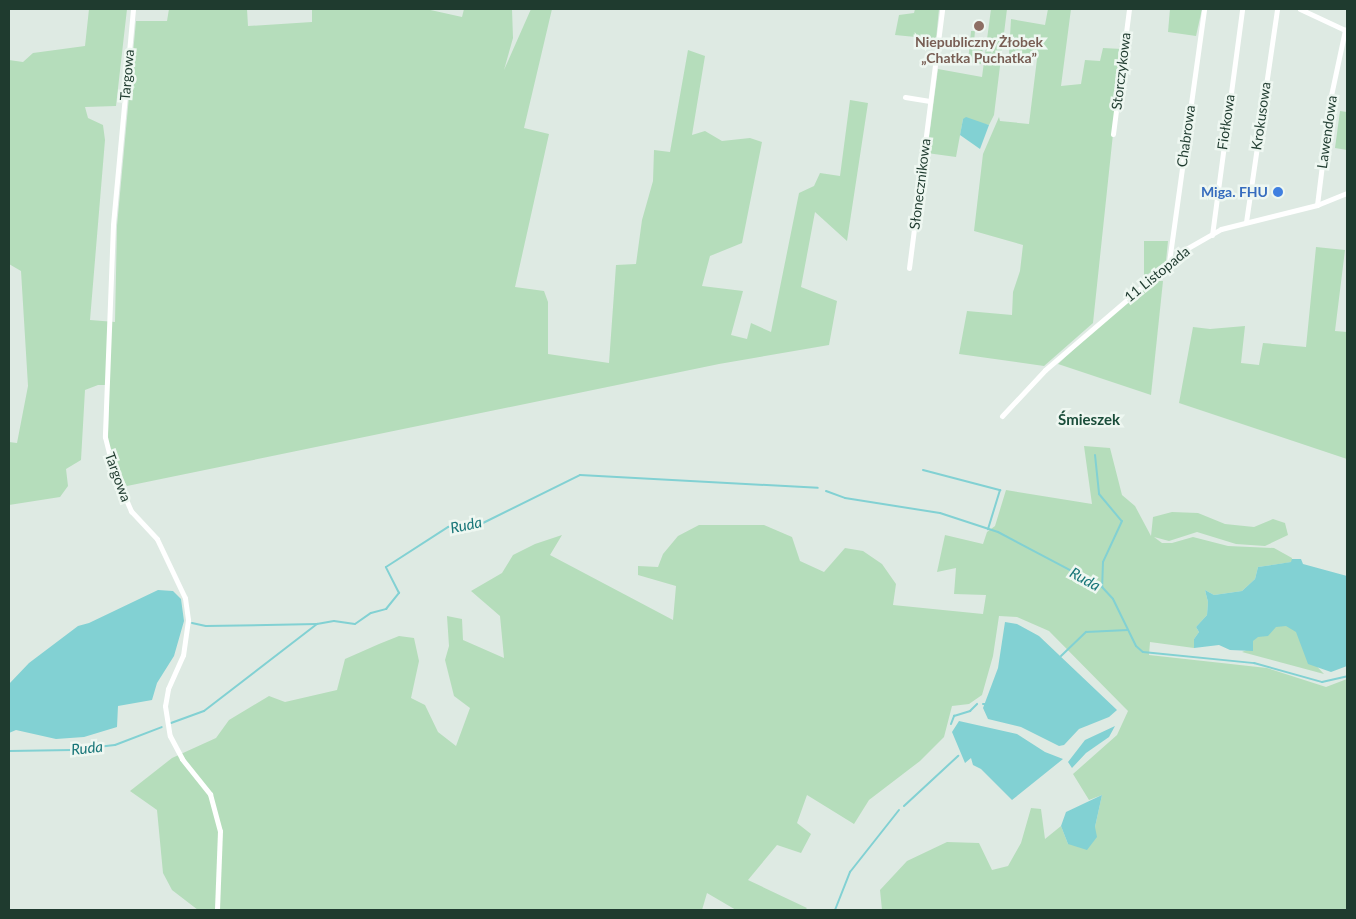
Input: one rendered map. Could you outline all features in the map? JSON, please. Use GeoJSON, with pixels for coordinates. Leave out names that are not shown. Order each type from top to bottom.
{"type":"FeatureCollection","features":[{"type":"Feature","properties":{"kind":"street","name":"Targowa"},"geometry":{"type":"LineString","coordinates":[[133,9],[113,225],[105,437],[114,472],[131,511],[158,539],[186,598],[188,620],[183,655],[168,689],[165,706],[170,736],[182,759],[210,794],[220,831],[217,910]]}},
{"type":"Feature","properties":{"kind":"street","name":"Słonecznikowa"},"geometry":{"type":"LineString","coordinates":[[909,268],[942,9]]}},
{"type":"Feature","properties":{"kind":"street","name":"Storczykowa"},"geometry":{"type":"LineString","coordinates":[[1113,134],[1129,9]]}},
{"type":"Feature","properties":{"kind":"street","name":"Chabrowa"},"geometry":{"type":"LineString","coordinates":[[1169,263],[1204,9]]}},
{"type":"Feature","properties":{"kind":"street","name":"Fiołkowa"},"geometry":{"type":"LineString","coordinates":[[1212,234],[1242,9]]}},
{"type":"Feature","properties":{"kind":"street","name":"Krokusowa"},"geometry":{"type":"LineString","coordinates":[[1246,222],[1277,9]]}},
{"type":"Feature","properties":{"kind":"street"},"geometry":{"type":"LineString","coordinates":[[1300,9],[1346,30]]}},
{"type":"Feature","properties":{"kind":"street","name":"Lawendowa"},"geometry":{"type":"LineString","coordinates":[[1317,205],[1330,100],[1346,30]]}},
{"type":"Feature","properties":{"kind":"street"},"geometry":{"type":"LineString","coordinates":[[905,97],[930,101]]}},
{"type":"Feature","properties":{"kind":"street","name":"11 Listopada"},"geometry":{"type":"LineString","coordinates":[[1002,416],[1045,370],[1169,263],[1212,234],[1246,222],[1317,205],[1347,193]]}},
{"type":"Feature","properties":{"kind":"green space"},"geometry":{"type":"Polygon","coordinates":[[[89,9],[127,9],[116,106],[85,107],[88,118],[103,125],[105,140],[90,320],[115,322],[117,226],[136,21],[167,21],[169,9],[247,9],[248,26],[312,22],[312,9],[426,9],[462,17],[464,9],[512,9],[513,38],[504,70],[531,9],[552,9],[524,128],[549,134],[515,287],[544,291],[548,302],[548,354],[609,363],[616,265],[636,264],[642,220],[653,181],[654,150],[670,152],[688,50],[705,56],[692,135],[705,131],[722,141],[750,138],[762,142],[742,243],[710,256],[702,286],[743,291],[731,335],[747,339],[751,323],[771,332],[799,193],[814,186],[820,173],[840,176],[850,100],[868,103],[847,241],[815,212],[801,287],[837,301],[829,345],[719,364],[127,486],[113,463],[108,440],[109,385],[98,385],[85,390],[81,460],[66,469],[68,486],[60,497],[9,505],[9,442],[17,443],[28,386],[21,271],[9,264],[9,60],[23,62],[33,53],[85,46],[89,9]]]}},
{"type":"Feature","properties":{"kind":"green space"},"geometry":{"type":"Polygon","coordinates":[[[915,9],[939,9],[936,39],[895,35],[899,15],[914,13],[915,9]]]}},
{"type":"Feature","properties":{"kind":"green space"},"geometry":{"type":"Polygon","coordinates":[[[991,9],[1007,9],[994,115],[989,125],[963,119],[956,157],[927,153],[938,69],[982,77],[991,9]]]}},
{"type":"Feature","properties":{"kind":"green space"},"geometry":{"type":"Polygon","coordinates":[[[1048,9],[1071,9],[1061,86],[1081,84],[1085,60],[1100,61],[1103,48],[1122,49],[1093,323],[1044,366],[959,354],[967,311],[1012,315],[1013,292],[1020,271],[1023,245],[974,231],[983,154],[999,117],[1000,121],[1029,124],[1037,59],[1009,54],[1011,19],[1045,25],[1048,9]]]}},
{"type":"Feature","properties":{"kind":"green space"},"geometry":{"type":"Polygon","coordinates":[[[1170,9],[1202,9],[1196,36],[1168,32],[1170,9]]]}},
{"type":"Feature","properties":{"kind":"green space"},"geometry":{"type":"Polygon","coordinates":[[[971,31],[975,31],[974,42],[983,46],[981,64],[968,62],[971,31]]]}},
{"type":"Feature","properties":{"kind":"green space"},"geometry":{"type":"Polygon","coordinates":[[[1340,111],[1347,112],[1347,150],[1335,148],[1340,111]]]}},
{"type":"Feature","properties":{"kind":"green space"},"geometry":{"type":"Polygon","coordinates":[[[1144,241],[1168,241],[1166,261],[1144,277],[1144,241]]]}},
{"type":"Feature","properties":{"kind":"green space"},"geometry":{"type":"Polygon","coordinates":[[[1316,247],[1345,250],[1335,331],[1347,332],[1347,459],[1179,403],[1193,327],[1210,329],[1245,326],[1241,363],[1259,365],[1263,343],[1306,347],[1316,247]]]}},
{"type":"Feature","properties":{"kind":"green space"},"geometry":{"type":"Polygon","coordinates":[[[1147,281],[1163,281],[1151,395],[1058,364],[1147,281]]]}},
{"type":"Feature","properties":{"kind":"green space"},"geometry":{"type":"Polygon","coordinates":[[[1084,446],[1110,448],[1122,495],[1135,506],[1151,536],[1153,517],[1172,512],[1198,513],[1225,524],[1254,527],[1273,519],[1285,523],[1288,535],[1265,546],[1236,544],[1197,532],[1169,541],[1154,537],[1162,543],[1172,543],[1193,537],[1228,546],[1274,548],[1292,558],[1292,562],[1258,567],[1255,579],[1242,591],[1214,595],[1205,590],[1208,602],[1207,615],[1196,627],[1199,632],[1194,639],[1194,648],[1150,642],[1149,655],[1267,668],[1326,687],[1347,679],[1347,910],[882,910],[880,890],[907,861],[947,842],[979,843],[992,870],[1008,866],[1021,843],[1031,808],[1041,809],[1045,839],[1061,826],[1068,844],[1095,827],[1102,795],[1089,800],[1073,774],[1117,735],[1128,711],[1049,631],[1017,617],[999,616],[993,656],[982,695],[969,704],[952,706],[944,737],[920,761],[869,800],[854,824],[807,795],[797,823],[811,834],[801,853],[777,845],[748,880],[807,908],[805,910],[736,910],[707,893],[702,910],[198,910],[172,890],[163,873],[157,810],[130,791],[172,758],[216,738],[229,720],[269,696],[285,702],[337,690],[345,659],[379,644],[399,636],[414,638],[419,661],[411,698],[425,705],[438,732],[456,746],[470,708],[454,696],[445,660],[449,646],[447,616],[462,619],[463,640],[504,658],[500,616],[471,591],[502,573],[513,555],[535,544],[562,535],[550,555],[673,620],[676,586],[638,575],[638,566],[658,567],[663,554],[678,536],[699,525],[764,525],[792,537],[800,561],[824,572],[845,548],[863,551],[882,564],[896,584],[893,605],[983,614],[986,595],[954,594],[956,568],[937,572],[945,535],[983,544],[987,532],[995,526],[1006,490],[1092,504],[1084,446]]]}},
{"type":"Feature","properties":{"kind":"green space"},"geometry":{"type":"Polygon","coordinates":[[[1288,621],[1299,628],[1308,657],[1324,674],[1242,652],[1251,648],[1255,634],[1288,621]]]}},
{"type":"Feature","properties":{"kind":"water"},"geometry":{"type":"Polygon","coordinates":[[[966,117],[989,125],[980,149],[960,135],[963,119],[966,117]]]}},
{"type":"Feature","properties":{"kind":"water"},"geometry":{"type":"Polygon","coordinates":[[[1292,559],[1301,559],[1303,564],[1347,576],[1347,666],[1331,672],[1308,664],[1296,632],[1286,626],[1276,627],[1268,636],[1258,637],[1253,641],[1253,651],[1230,650],[1219,645],[1194,648],[1194,639],[1199,632],[1196,627],[1207,615],[1208,602],[1205,590],[1214,595],[1242,591],[1255,579],[1258,567],[1291,562],[1292,559]]]}},
{"type":"Feature","properties":{"kind":"water"},"geometry":{"type":"Polygon","coordinates":[[[158,590],[173,591],[181,599],[184,621],[174,656],[157,683],[152,700],[118,706],[117,727],[84,737],[56,739],[16,730],[9,733],[9,684],[29,663],[78,626],[89,623],[158,590]]]}},
{"type":"Feature","properties":{"kind":"water"},"geometry":{"type":"Polygon","coordinates":[[[1005,622],[1017,624],[1039,636],[1117,710],[1109,717],[1079,729],[1064,745],[1059,746],[1021,727],[988,719],[983,708],[998,668],[1005,622]]]}},
{"type":"Feature","properties":{"kind":"water"},"geometry":{"type":"Polygon","coordinates":[[[959,721],[1017,734],[1045,752],[1063,759],[1012,800],[981,769],[973,765],[971,758],[965,763],[952,732],[959,721]]]}},
{"type":"Feature","properties":{"kind":"water"},"geometry":{"type":"Polygon","coordinates":[[[1115,726],[1109,737],[1086,753],[1072,768],[1068,762],[1085,740],[1115,726]]]}},
{"type":"Feature","properties":{"kind":"water"},"geometry":{"type":"Polygon","coordinates":[[[1102,795],[1095,827],[1097,837],[1087,850],[1068,844],[1061,826],[1066,812],[1102,795]]]}},
{"type":"Feature","properties":{"kind":"waterway"},"geometry":{"type":"LineString","coordinates":[[1095,455],[1099,494],[1122,521],[1103,562],[1102,587]]}},
{"type":"Feature","properties":{"kind":"waterway"},"geometry":{"type":"LineString","coordinates":[[923,470],[1000,490],[988,529]]}},
{"type":"Feature","properties":{"kind":"waterway","name":"Ruda"},"geometry":{"type":"LineString","coordinates":[[171,723],[204,711],[317,624],[334,621],[355,624],[371,613],[386,609],[399,593],[386,567],[448,527],[483,523],[580,475],[818,488]]}},
{"type":"Feature","properties":{"kind":"waterway","name":"Ruda"},"geometry":{"type":"LineString","coordinates":[[826,491],[845,498],[940,513],[998,532],[1102,587],[1113,599],[1136,646],[1143,652],[1254,663],[1322,682],[1347,676]]}},
{"type":"Feature","properties":{"kind":"waterway"},"geometry":{"type":"LineString","coordinates":[[192,623],[206,626],[317,624]]}},
{"type":"Feature","properties":{"kind":"waterway"},"geometry":{"type":"LineString","coordinates":[[1061,656],[1086,632],[1128,630]]}},
{"type":"Feature","properties":{"kind":"waterway"},"geometry":{"type":"LineString","coordinates":[[951,724],[954,716],[970,711],[977,704]]}},
{"type":"Feature","properties":{"kind":"waterway","name":"Ruda"},"geometry":{"type":"LineString","coordinates":[[9,751],[72,750],[115,745],[162,727]]}},
{"type":"Feature","properties":{"kind":"waterway"},"geometry":{"type":"LineString","coordinates":[[904,806],[958,756]]}},
{"type":"Feature","properties":{"kind":"waterway"},"geometry":{"type":"LineString","coordinates":[[835,910],[850,872],[899,810]]}},
{"type":"Feature","properties":{"kind":"place","name":"Niepubliczny Żłobek „Chatka Puchatka”"},"geometry":{"type":"Point","coordinates":[979,26]}},
{"type":"Feature","properties":{"kind":"place","name":"Miga. FHU"},"geometry":{"type":"Point","coordinates":[1278,192]}},
{"type":"Feature","properties":{"kind":"district","name":"Śmieszek"},"geometry":{"type":"Point","coordinates":[1089,420]}}]}
